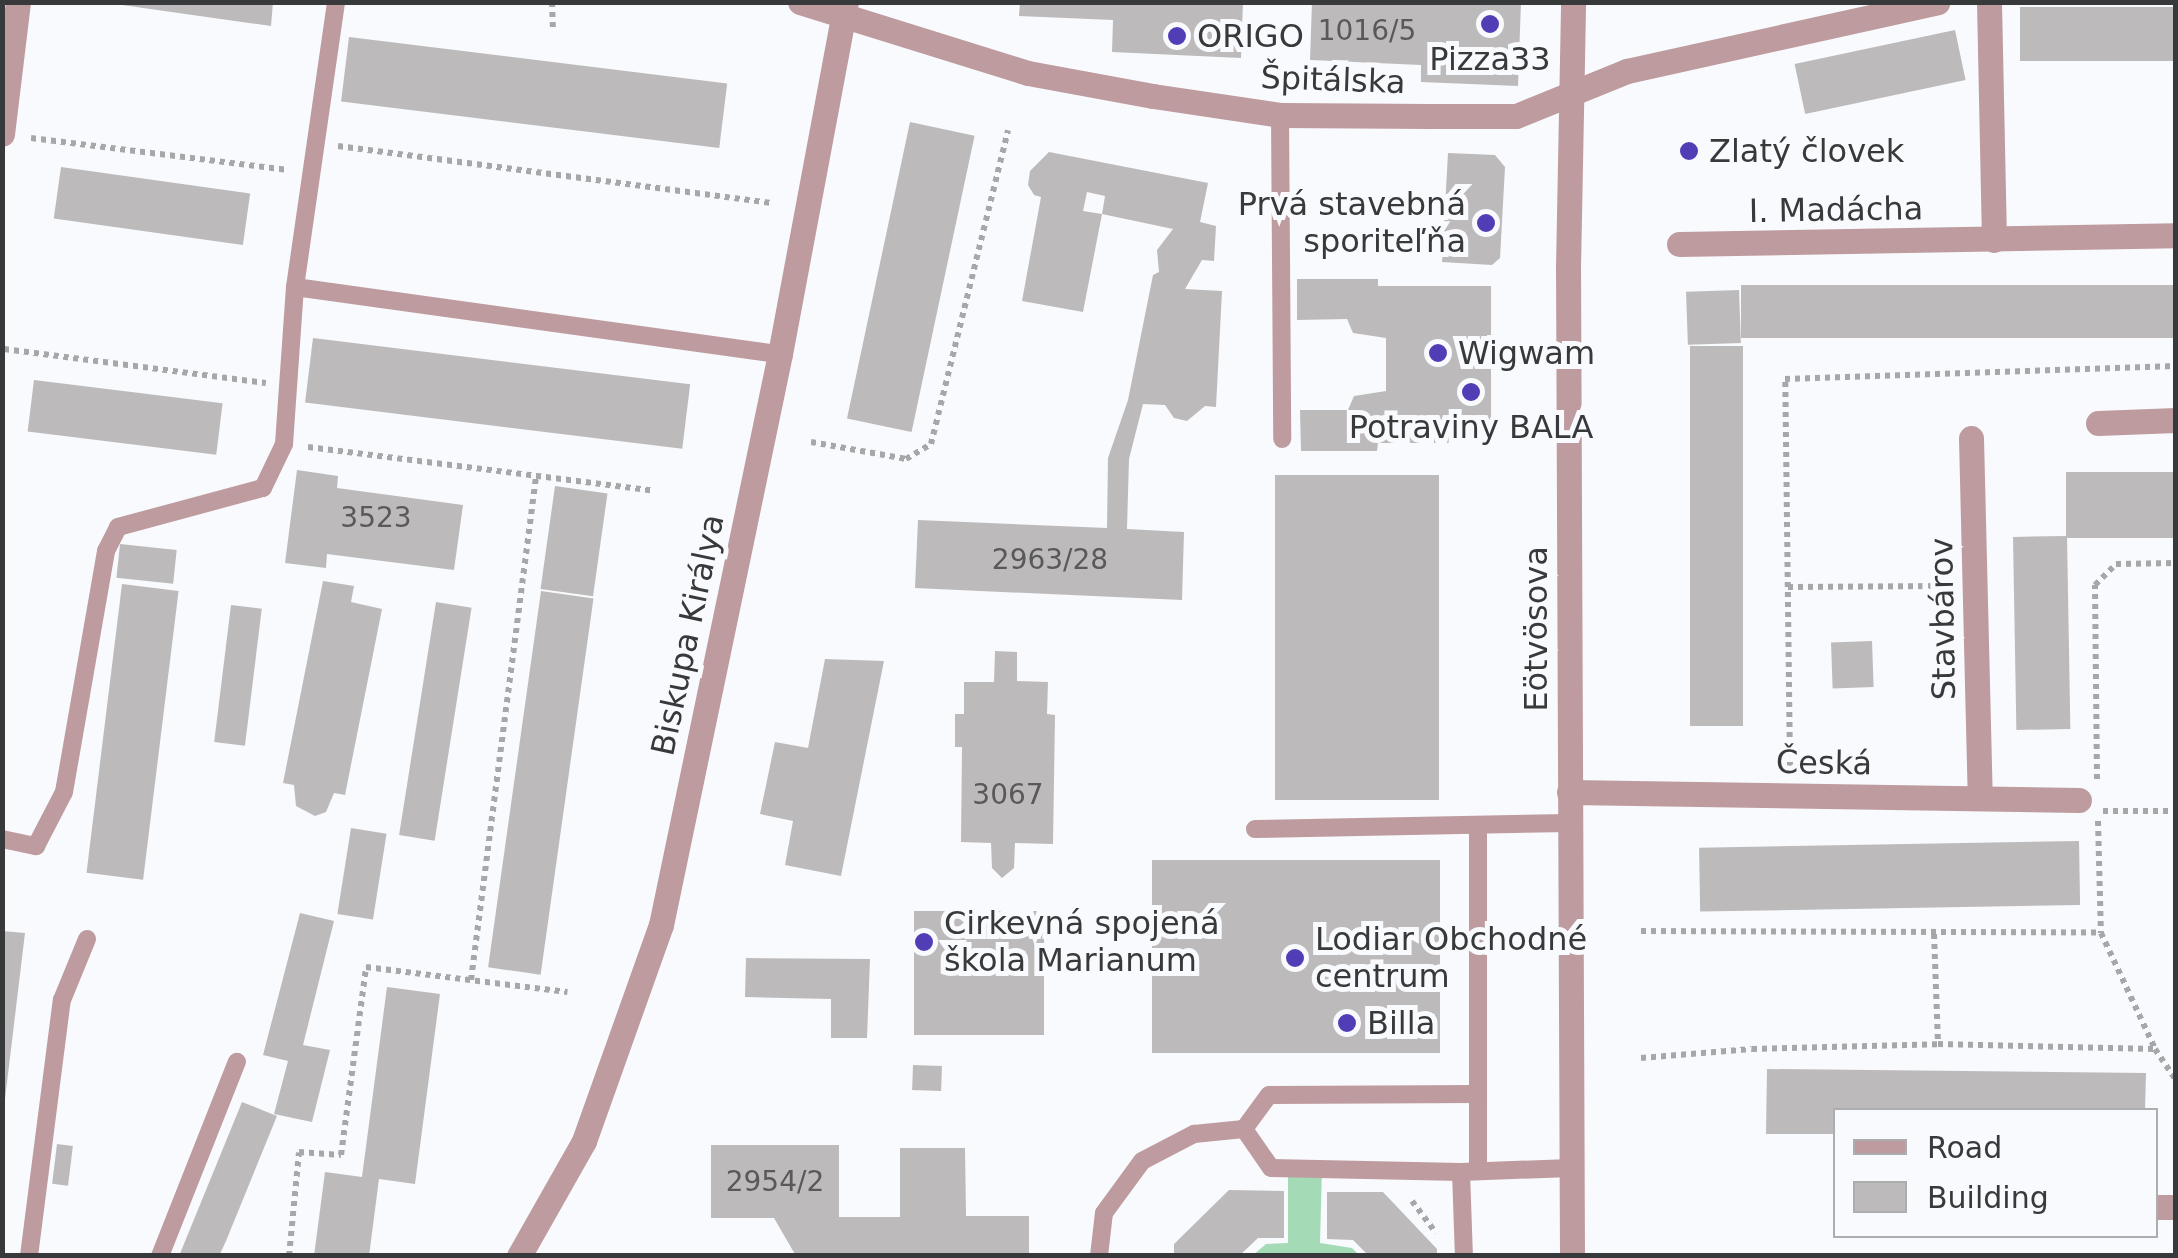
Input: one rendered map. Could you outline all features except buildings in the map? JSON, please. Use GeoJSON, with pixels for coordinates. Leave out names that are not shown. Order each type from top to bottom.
{"type":"FeatureCollection","features":[{"type":"Feature","properties":{"kind":"street"},"geometry":{"type":"LineString","coordinates":[[2,134],[18,2]]}},
{"type":"Feature","properties":{"kind":"street","name":"Špitálska"},"geometry":{"type":"LineString","coordinates":[[800,2],[845,9],[1028,72],[1280,114],[1516,116],[1571,90],[1627,71],[1937,2]]}},
{"type":"Feature","properties":{"kind":"street","name":"Eötvösova"},"geometry":{"type":"LineString","coordinates":[[1572,1256],[1568,823],[1573,2]]}},
{"type":"Feature","properties":{"kind":"street"},"geometry":{"type":"LineString","coordinates":[[1989,2],[1994,240]]}},
{"type":"Feature","properties":{"kind":"street","name":"Biskupa Királya"},"geometry":{"type":"LineString","coordinates":[[519,1256],[584,1141],[661,926],[780,354],[845,9]]}},
{"type":"Feature","properties":{"kind":"street","name":"I. Madácha"},"geometry":{"type":"LineString","coordinates":[[1679,244],[2176,235]]}},
{"type":"Feature","properties":{"kind":"street"},"geometry":{"type":"LineString","coordinates":[[2098,423],[2176,420]]}},
{"type":"Feature","properties":{"kind":"street","name":"Stavbárov"},"geometry":{"type":"LineString","coordinates":[[1971,438],[1980,798]]}},
{"type":"Feature","properties":{"kind":"street","name":"Česká"},"geometry":{"type":"LineString","coordinates":[[1569,792],[1980,798],[2088,806]]}},
{"type":"Feature","properties":{"kind":"lane"},"geometry":{"type":"LineString","coordinates":[[2,840],[36,846],[64,792],[106,551],[118,527],[263,488],[284,444],[294,287],[336,2]]}},
{"type":"Feature","properties":{"kind":"lane"},"geometry":{"type":"LineString","coordinates":[[1280,114],[1282,439]]}},
{"type":"Feature","properties":{"kind":"lane"},"geometry":{"type":"LineString","coordinates":[[294,287],[780,354]]}},
{"type":"Feature","properties":{"kind":"lane"},"geometry":{"type":"LineString","coordinates":[[1254,829],[1568,823]]}},
{"type":"Feature","properties":{"kind":"lane"},"geometry":{"type":"LineString","coordinates":[[1464,1256],[1478,1094],[1478,826]]}},
{"type":"Feature","properties":{"kind":"lane"},"geometry":{"type":"LineString","coordinates":[[29,1256],[62,1000],[87,939]]}},
{"type":"Feature","properties":{"kind":"lane"},"geometry":{"type":"LineString","coordinates":[[160,1256],[237,1062]]}},
{"type":"Feature","properties":{"kind":"lane"},"geometry":{"type":"LineString","coordinates":[[1100,1256],[1104,1212],[1142,1161],[1194,1134],[1244,1129],[1269,1096],[1478,1094]]}},
{"type":"Feature","properties":{"kind":"lane"},"geometry":{"type":"LineString","coordinates":[[1244,1129],[1271,1168],[1570,1168]]}},
{"type":"Feature","properties":{"kind":"path"},"geometry":{"type":"LineString","coordinates":[[552,2],[553,27]]}},
{"type":"Feature","properties":{"kind":"path"},"geometry":{"type":"LineString","coordinates":[[811,442],[906,459],[931,444],[1008,130]]}},
{"type":"Feature","properties":{"kind":"path"},"geometry":{"type":"LineString","coordinates":[[31,138],[311,173]]}},
{"type":"Feature","properties":{"kind":"path"},"geometry":{"type":"LineString","coordinates":[[316,143],[773,202]]}},
{"type":"Feature","properties":{"kind":"path"},"geometry":{"type":"LineString","coordinates":[[4,350],[288,386]]}},
{"type":"Feature","properties":{"kind":"path"},"geometry":{"type":"LineString","coordinates":[[1790,794],[1785,379],[2176,366]]}},
{"type":"Feature","properties":{"kind":"path"},"geometry":{"type":"LineString","coordinates":[[284,444],[654,492]]}},
{"type":"Feature","properties":{"kind":"path"},"geometry":{"type":"LineString","coordinates":[[471,980],[536,477]]}},
{"type":"Feature","properties":{"kind":"path"},"geometry":{"type":"LineString","coordinates":[[2175,1079],[2155,1049],[2101,932],[2088,806],[2094,585],[2116,564],[2176,563]]}},
{"type":"Feature","properties":{"kind":"path"},"geometry":{"type":"LineString","coordinates":[[1788,587],[1974,586]]}},
{"type":"Feature","properties":{"kind":"path"},"geometry":{"type":"LineString","coordinates":[[2088,806],[2176,810]]}},
{"type":"Feature","properties":{"kind":"path"},"geometry":{"type":"LineString","coordinates":[[1642,931],[2101,932]]}},
{"type":"Feature","properties":{"kind":"path"},"geometry":{"type":"LineString","coordinates":[[1934,934],[1938,1044]]}},
{"type":"Feature","properties":{"kind":"path"},"geometry":{"type":"LineString","coordinates":[[288,1256],[299,1152],[341,1155],[366,966],[567,992]]}},
{"type":"Feature","properties":{"kind":"path"},"geometry":{"type":"LineString","coordinates":[[1641,1058],[1752,1049],[1938,1044],[2155,1049]]}},
{"type":"Feature","properties":{"kind":"path"},"geometry":{"type":"LineString","coordinates":[[1412,1201],[1446,1246]]}},
{"type":"Feature","properties":{"kind":"green space"},"geometry":{"type":"Polygon","coordinates":[[[1288,1168],[1322,1169],[1320,1243],[1352,1248],[1359,1255],[1252,1256],[1266,1244],[1288,1243],[1288,1168]]]}},
{"type":"Feature","properties":{"kind":"place","name":"Pizza33"},"geometry":{"type":"Point","coordinates":[1490,24]}},
{"type":"Feature","properties":{"kind":"place","name":"ORIGO"},"geometry":{"type":"Point","coordinates":[1177,36]}},
{"type":"Feature","properties":{"kind":"place","name":"Zlatý človek"},"geometry":{"type":"Point","coordinates":[1689,151]}},
{"type":"Feature","properties":{"kind":"place","name":"Prvá stavebná sporiteľňa"},"geometry":{"type":"Point","coordinates":[1486,223]}},
{"type":"Feature","properties":{"kind":"place","name":"Wigwam"},"geometry":{"type":"Point","coordinates":[1438,353]}},
{"type":"Feature","properties":{"kind":"place","name":"Potraviny BALA"},"geometry":{"type":"Point","coordinates":[1471,392]}},
{"type":"Feature","properties":{"kind":"place","name":"Cirkevná spojená škola Marianum"},"geometry":{"type":"Point","coordinates":[924,942]}},
{"type":"Feature","properties":{"kind":"place","name":"Lodiar Obchodné centrum"},"geometry":{"type":"Point","coordinates":[1295,958]}},
{"type":"Feature","properties":{"kind":"place","name":"Billa"},"geometry":{"type":"Point","coordinates":[1347,1023]}}]}
